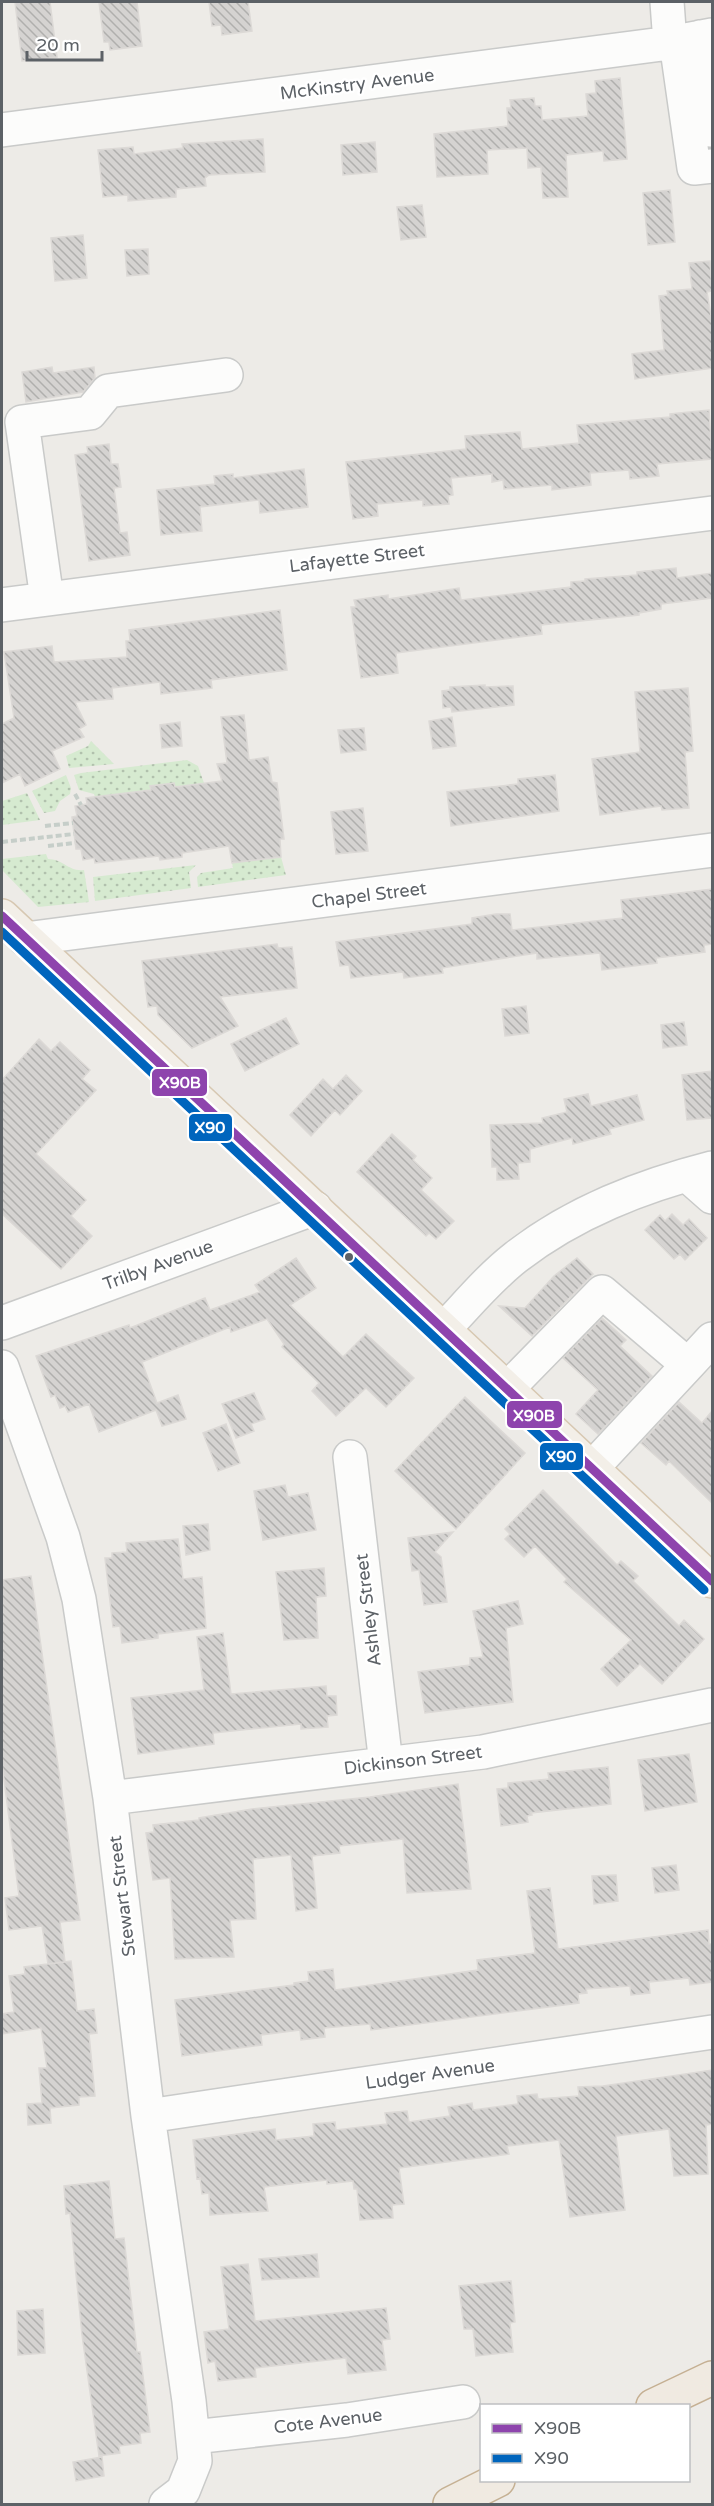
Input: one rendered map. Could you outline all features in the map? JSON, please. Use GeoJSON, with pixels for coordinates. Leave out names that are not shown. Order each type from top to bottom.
{"type":"FeatureCollection","features":[{"type":"Feature","properties":{"kind":"highway"},"geometry":{"type":"LineString","coordinates":[[657,2404],[712,2378]]}},
{"type":"Feature","properties":{"kind":"highway"},"geometry":{"type":"LineString","coordinates":[[450,2505],[496,2482]]}},
{"type":"Feature","properties":{"kind":"main road"},"geometry":{"type":"LineString","coordinates":[[2,916],[712,1581]]}},
{"type":"Feature","properties":{"kind":"street"},"geometry":{"type":"LineString","coordinates":[[667,2],[690,39],[712,153]]}},
{"type":"Feature","properties":{"kind":"street"},"geometry":{"type":"LineString","coordinates":[[690,39],[694,168],[712,166]]}},
{"type":"Feature","properties":{"kind":"street","name":"McKinstry Avenue"},"geometry":{"type":"LineString","coordinates":[[2,130],[690,39]]}},
{"type":"Feature","properties":{"kind":"street"},"geometry":{"type":"LineString","coordinates":[[47,599],[22,422],[90,413],[108,391],[226,375]]}},
{"type":"Feature","properties":{"kind":"street","name":"Lafayette Street"},"geometry":{"type":"LineString","coordinates":[[2,605],[712,513]]}},
{"type":"Feature","properties":{"kind":"street","name":"Chapel Street"},"geometry":{"type":"LineString","coordinates":[[25,939],[712,850]]}},
{"type":"Feature","properties":{"kind":"street"},"geometry":{"type":"LineString","coordinates":[[444,1329],[515,1258],[557,1229],[607,1203],[700,1172],[712,1197]]}},
{"type":"Feature","properties":{"kind":"street","name":"Trilby Avenue"},"geometry":{"type":"LineString","coordinates":[[2,1323],[315,1208]]}},
{"type":"Feature","properties":{"kind":"street"},"geometry":{"type":"LineString","coordinates":[[507,1388],[602,1292],[688,1365]]}},
{"type":"Feature","properties":{"kind":"street"},"geometry":{"type":"LineString","coordinates":[[592,1468],[712,1338]]}},
{"type":"Feature","properties":{"kind":"street","name":"Stewart Street"},"geometry":{"type":"LineString","coordinates":[[2,1367],[63,1537],[79,1599],[110,1798],[148,2116],[195,2461],[183,2491],[166,2505]]}},
{"type":"Feature","properties":{"kind":"street","name":"Ashley Street"},"geometry":{"type":"LineString","coordinates":[[350,1457],[387,1764]]}},
{"type":"Feature","properties":{"kind":"street","name":"Dickinson Street"},"geometry":{"type":"LineString","coordinates":[[110,1798],[483,1752],[712,1705]]}},
{"type":"Feature","properties":{"kind":"street","name":"Ludger Avenue"},"geometry":{"type":"LineString","coordinates":[[148,2116],[712,2032]]}},
{"type":"Feature","properties":{"kind":"street","name":"Cote Avenue"},"geometry":{"type":"LineString","coordinates":[[193,2437],[347,2420],[463,2402]]}},
{"type":"Feature","properties":{"kind":"path"},"geometry":{"type":"LineString","coordinates":[[75,794],[81,805]]}},
{"type":"Feature","properties":{"kind":"path"},"geometry":{"type":"LineString","coordinates":[[45,826],[73,822]]}},
{"type":"Feature","properties":{"kind":"path"},"geometry":{"type":"LineString","coordinates":[[2,842],[74,834]]}},
{"type":"Feature","properties":{"kind":"path"},"geometry":{"type":"LineString","coordinates":[[48,846],[75,843]]}},
{"type":"Feature","properties":{"kind":"green space"},"geometry":{"type":"Polygon","coordinates":[[[91,741],[114,764],[69,768],[66,756],[88,746],[91,741]]]}},
{"type":"Feature","properties":{"kind":"green space"},"geometry":{"type":"Polygon","coordinates":[[[187,760],[198,766],[204,783],[175,787],[174,783],[151,786],[151,790],[95,797],[94,794],[79,790],[74,775],[81,773],[187,760]]]}},
{"type":"Feature","properties":{"kind":"green space"},"geometry":{"type":"Polygon","coordinates":[[[66,775],[71,788],[70,794],[60,801],[55,811],[44,813],[32,791],[66,775]]]}},
{"type":"Feature","properties":{"kind":"green space"},"geometry":{"type":"Polygon","coordinates":[[[27,793],[40,820],[2,825],[2,801],[27,793]]]}},
{"type":"Feature","properties":{"kind":"green space"},"geometry":{"type":"Polygon","coordinates":[[[46,854],[48,859],[74,869],[84,870],[89,902],[38,907],[2,870],[2,859],[46,854]]]}},
{"type":"Feature","properties":{"kind":"green space"},"geometry":{"type":"Polygon","coordinates":[[[281,857],[286,875],[198,887],[197,877],[201,873],[233,868],[232,863],[281,857]]]}},
{"type":"Feature","properties":{"kind":"green space"},"geometry":{"type":"Polygon","coordinates":[[[196,865],[189,872],[191,888],[95,901],[93,877],[196,865]]]}},
{"type":"Feature","properties":{"kind":"building"},"geometry":{"type":"Polygon","coordinates":[[[15,2],[50,2],[57,57],[22,61],[15,2]]]}},
{"type":"Feature","properties":{"kind":"building"},"geometry":{"type":"Polygon","coordinates":[[[99,2],[137,2],[142,46],[110,50],[109,42],[104,42],[99,2]]]}},
{"type":"Feature","properties":{"kind":"building"},"geometry":{"type":"Polygon","coordinates":[[[209,2],[248,2],[252,31],[222,35],[221,25],[212,26],[209,2]]]}},
{"type":"Feature","properties":{"kind":"building"},"geometry":{"type":"Polygon","coordinates":[[[620,78],[627,159],[604,161],[603,151],[566,155],[568,197],[543,198],[541,167],[528,168],[527,148],[487,150],[488,174],[437,177],[434,134],[508,126],[507,108],[511,108],[510,100],[534,98],[535,106],[541,106],[542,120],[588,116],[586,94],[596,93],[595,81],[620,78]]]}},
{"type":"Feature","properties":{"kind":"building"},"geometry":{"type":"Polygon","coordinates":[[[263,139],[265,172],[209,175],[205,178],[206,186],[176,189],[176,197],[128,201],[128,195],[103,197],[98,150],[133,147],[134,154],[183,148],[182,144],[263,139]]]}},
{"type":"Feature","properties":{"kind":"building"},"geometry":{"type":"Polygon","coordinates":[[[375,142],[377,172],[343,175],[341,145],[375,142]]]}},
{"type":"Feature","properties":{"kind":"building"},"geometry":{"type":"Polygon","coordinates":[[[670,190],[675,242],[648,245],[643,193],[670,190]]]}},
{"type":"Feature","properties":{"kind":"building"},"geometry":{"type":"Polygon","coordinates":[[[422,205],[426,237],[401,240],[397,207],[422,205]]]}},
{"type":"Feature","properties":{"kind":"building"},"geometry":{"type":"Polygon","coordinates":[[[83,235],[87,278],[55,281],[51,238],[83,235]]]}},
{"type":"Feature","properties":{"kind":"building"},"geometry":{"type":"Polygon","coordinates":[[[148,249],[149,274],[127,276],[125,250],[148,249]]]}},
{"type":"Feature","properties":{"kind":"building"},"geometry":{"type":"Polygon","coordinates":[[[710,261],[712,291],[707,292],[712,322],[712,368],[635,379],[632,354],[664,350],[659,296],[668,295],[667,291],[692,289],[689,263],[710,261]]]}},
{"type":"Feature","properties":{"kind":"building"},"geometry":{"type":"Polygon","coordinates":[[[52,367],[53,373],[94,367],[95,378],[83,392],[26,402],[22,372],[52,367]]]}},
{"type":"Feature","properties":{"kind":"building"},"geometry":{"type":"Polygon","coordinates":[[[709,410],[712,459],[657,464],[659,476],[630,479],[629,470],[590,473],[591,485],[552,490],[552,485],[504,489],[503,480],[492,482],[492,474],[451,478],[453,495],[448,496],[449,504],[423,506],[423,500],[377,504],[378,516],[353,519],[346,462],[466,449],[465,436],[520,432],[522,449],[579,443],[577,425],[670,417],[670,414],[709,410]]]}},
{"type":"Feature","properties":{"kind":"building"},"geometry":{"type":"Polygon","coordinates":[[[109,444],[111,464],[118,464],[121,487],[114,488],[120,533],[127,532],[130,555],[89,561],[75,455],[88,453],[87,447],[109,444]]]}},
{"type":"Feature","properties":{"kind":"building"},"geometry":{"type":"Polygon","coordinates":[[[304,469],[308,507],[260,513],[259,500],[200,507],[202,531],[161,535],[157,490],[215,484],[214,476],[233,474],[233,478],[304,469]]]}},
{"type":"Feature","properties":{"kind":"building"},"geometry":{"type":"Polygon","coordinates":[[[676,568],[677,578],[712,573],[712,598],[661,604],[661,609],[639,613],[639,615],[541,625],[542,634],[396,653],[398,673],[361,678],[351,607],[356,607],[354,600],[388,595],[388,599],[459,588],[461,600],[571,587],[571,582],[585,581],[585,579],[637,575],[637,572],[676,568]]]}},
{"type":"Feature","properties":{"kind":"building"},"geometry":{"type":"Polygon","coordinates":[[[280,610],[287,670],[211,680],[212,688],[161,694],[160,682],[112,688],[113,699],[75,702],[86,725],[79,729],[84,737],[52,751],[60,769],[25,786],[20,774],[2,783],[2,724],[14,718],[4,652],[52,646],[54,662],[127,657],[126,641],[130,641],[129,630],[280,610]]]}},
{"type":"Feature","properties":{"kind":"building"},"geometry":{"type":"Polygon","coordinates":[[[485,685],[485,687],[513,686],[514,705],[452,712],[451,707],[443,708],[442,691],[450,690],[450,687],[485,685]]]}},
{"type":"Feature","properties":{"kind":"building"},"geometry":{"type":"Polygon","coordinates":[[[688,688],[693,751],[685,752],[689,808],[662,810],[661,806],[600,815],[592,759],[640,752],[635,692],[688,688]]]}},
{"type":"Feature","properties":{"kind":"building"},"geometry":{"type":"Polygon","coordinates":[[[244,715],[249,760],[268,757],[272,782],[277,783],[284,839],[280,839],[281,857],[232,863],[229,846],[182,853],[182,857],[160,860],[159,856],[95,863],[94,858],[83,860],[81,849],[76,849],[72,817],[77,816],[75,806],[87,804],[86,798],[151,790],[150,786],[174,783],[175,787],[222,781],[217,764],[227,763],[221,717],[244,715]]]}},
{"type":"Feature","properties":{"kind":"building"},"geometry":{"type":"Polygon","coordinates":[[[452,717],[456,746],[433,749],[429,721],[452,717]]]}},
{"type":"Feature","properties":{"kind":"building"},"geometry":{"type":"Polygon","coordinates":[[[180,722],[182,746],[162,748],[160,725],[180,722]]]}},
{"type":"Feature","properties":{"kind":"building"},"geometry":{"type":"Polygon","coordinates":[[[364,728],[366,750],[341,753],[338,730],[364,728]]]}},
{"type":"Feature","properties":{"kind":"building"},"geometry":{"type":"Polygon","coordinates":[[[555,775],[559,811],[451,826],[447,792],[518,784],[518,779],[555,775]]]}},
{"type":"Feature","properties":{"kind":"building"},"geometry":{"type":"Polygon","coordinates":[[[363,808],[368,851],[336,854],[331,812],[363,808]]]}},
{"type":"Feature","properties":{"kind":"building"},"geometry":{"type":"Polygon","coordinates":[[[712,889],[712,944],[704,945],[705,952],[656,958],[657,963],[602,970],[600,953],[537,959],[537,953],[442,968],[443,973],[404,978],[403,972],[351,978],[349,965],[340,966],[336,942],[472,924],[472,918],[496,914],[510,914],[512,930],[623,918],[621,900],[712,889]]]}},
{"type":"Feature","properties":{"kind":"building"},"geometry":{"type":"Polygon","coordinates":[[[277,944],[278,948],[292,947],[297,988],[220,997],[238,1026],[192,1048],[158,1015],[157,1006],[148,1007],[142,961],[277,944]]]}},
{"type":"Feature","properties":{"kind":"building"},"geometry":{"type":"Polygon","coordinates":[[[526,1006],[529,1033],[505,1036],[502,1009],[526,1006]]]}},
{"type":"Feature","properties":{"kind":"building"},"geometry":{"type":"Polygon","coordinates":[[[286,1018],[299,1044],[245,1071],[231,1044],[286,1018]]]}},
{"type":"Feature","properties":{"kind":"building"},"geometry":{"type":"Polygon","coordinates":[[[684,1022],[687,1045],[663,1048],[661,1025],[684,1022]]]}},
{"type":"Feature","properties":{"kind":"building"},"geometry":{"type":"Polygon","coordinates":[[[39,1039],[51,1051],[60,1042],[90,1070],[82,1079],[96,1090],[36,1154],[86,1200],[71,1216],[92,1236],[61,1269],[2,1214],[2,1080],[39,1039]]]}},
{"type":"Feature","properties":{"kind":"building"},"geometry":{"type":"Polygon","coordinates":[[[712,1071],[712,1118],[687,1120],[682,1075],[712,1071]]]}},
{"type":"Feature","properties":{"kind":"building"},"geometry":{"type":"Polygon","coordinates":[[[346,1075],[362,1091],[340,1115],[335,1110],[311,1136],[290,1115],[323,1079],[333,1089],[346,1075]]]}},
{"type":"Feature","properties":{"kind":"building"},"geometry":{"type":"Polygon","coordinates":[[[588,1094],[591,1106],[637,1095],[644,1120],[609,1129],[611,1134],[573,1144],[572,1138],[530,1149],[530,1162],[518,1163],[519,1179],[497,1180],[497,1167],[492,1167],[490,1125],[543,1123],[542,1118],[567,1112],[564,1099],[588,1094]]]}},
{"type":"Feature","properties":{"kind":"building"},"geometry":{"type":"Polygon","coordinates":[[[392,1134],[416,1156],[413,1160],[432,1178],[421,1190],[454,1221],[436,1239],[429,1233],[426,1236],[357,1172],[392,1134]]]}},
{"type":"Feature","properties":{"kind":"building"},"geometry":{"type":"Polygon","coordinates":[[[672,1214],[683,1225],[689,1219],[707,1238],[685,1260],[680,1254],[674,1259],[645,1230],[660,1215],[665,1221],[672,1214]]]}},
{"type":"Feature","properties":{"kind":"building"},"geometry":{"type":"Polygon","coordinates":[[[296,1258],[316,1288],[290,1305],[343,1357],[366,1334],[414,1378],[386,1407],[366,1388],[336,1416],[312,1391],[319,1383],[282,1347],[284,1344],[267,1319],[231,1332],[230,1327],[142,1362],[157,1403],[178,1395],[186,1419],[162,1426],[156,1410],[99,1432],[89,1404],[68,1412],[65,1406],[60,1408],[55,1395],[51,1397],[36,1356],[129,1325],[130,1328],[205,1298],[210,1310],[260,1292],[255,1285],[296,1258]]]}},
{"type":"Feature","properties":{"kind":"building"},"geometry":{"type":"Polygon","coordinates":[[[577,1258],[593,1274],[532,1336],[499,1306],[525,1308],[554,1276],[577,1258]]]}},
{"type":"Feature","properties":{"kind":"building"},"geometry":{"type":"Polygon","coordinates":[[[602,1318],[626,1340],[620,1346],[652,1376],[598,1434],[576,1414],[598,1390],[563,1358],[602,1318]]]}},
{"type":"Feature","properties":{"kind":"building"},"geometry":{"type":"Polygon","coordinates":[[[254,1393],[265,1419],[251,1424],[254,1431],[236,1438],[222,1404],[254,1393]]]}},
{"type":"Feature","properties":{"kind":"building"},"geometry":{"type":"Polygon","coordinates":[[[465,1397],[525,1453],[456,1529],[395,1471],[465,1397]]]}},
{"type":"Feature","properties":{"kind":"building"},"geometry":{"type":"Polygon","coordinates":[[[679,1402],[702,1423],[712,1411],[712,1503],[669,1461],[666,1465],[641,1443],[679,1402]]]}},
{"type":"Feature","properties":{"kind":"building"},"geometry":{"type":"Polygon","coordinates":[[[226,1424],[240,1463],[218,1471],[203,1433],[226,1424]]]}},
{"type":"Feature","properties":{"kind":"building"},"geometry":{"type":"Polygon","coordinates":[[[285,1485],[288,1497],[308,1493],[316,1530],[263,1540],[254,1491],[285,1485]]]}},
{"type":"Feature","properties":{"kind":"building"},"geometry":{"type":"Polygon","coordinates":[[[543,1490],[617,1565],[621,1561],[638,1576],[633,1581],[679,1626],[684,1620],[704,1639],[662,1684],[640,1664],[617,1686],[601,1669],[631,1640],[564,1582],[567,1579],[535,1546],[524,1557],[505,1539],[510,1534],[505,1529],[543,1490]]]}},
{"type":"Feature","properties":{"kind":"building"},"geometry":{"type":"Polygon","coordinates":[[[208,1524],[210,1550],[186,1555],[183,1526],[208,1524]]]}},
{"type":"Feature","properties":{"kind":"building"},"geometry":{"type":"Polygon","coordinates":[[[453,1532],[435,1552],[441,1557],[447,1602],[424,1605],[419,1570],[412,1571],[408,1538],[453,1532]]]}},
{"type":"Feature","properties":{"kind":"building"},"geometry":{"type":"Polygon","coordinates":[[[178,1539],[183,1579],[202,1577],[206,1628],[158,1634],[158,1638],[122,1643],[120,1626],[113,1627],[105,1558],[112,1558],[112,1553],[127,1552],[126,1543],[178,1539]]]}},
{"type":"Feature","properties":{"kind":"building"},"geometry":{"type":"Polygon","coordinates":[[[324,1568],[326,1596],[316,1597],[318,1638],[284,1640],[276,1572],[324,1568]]]}},
{"type":"Feature","properties":{"kind":"building"},"geometry":{"type":"Polygon","coordinates":[[[31,1576],[80,1920],[60,1922],[65,1962],[48,1964],[42,1926],[9,1930],[5,1898],[19,1896],[2,1764],[2,1580],[31,1576]]]}},
{"type":"Feature","properties":{"kind":"building"},"geometry":{"type":"Polygon","coordinates":[[[518,1601],[523,1624],[506,1628],[513,1702],[425,1713],[418,1672],[470,1665],[470,1658],[483,1657],[473,1611],[518,1601]]]}},
{"type":"Feature","properties":{"kind":"building"},"geometry":{"type":"Polygon","coordinates":[[[223,1633],[231,1694],[326,1686],[327,1696],[336,1696],[337,1715],[327,1716],[328,1727],[301,1729],[301,1724],[213,1733],[214,1744],[138,1754],[131,1698],[204,1690],[197,1637],[223,1633]]]}},
{"type":"Feature","properties":{"kind":"building"},"geometry":{"type":"Polygon","coordinates":[[[689,1754],[697,1802],[645,1811],[638,1760],[689,1754]]]}},
{"type":"Feature","properties":{"kind":"building"},"geometry":{"type":"Polygon","coordinates":[[[608,1767],[611,1804],[531,1813],[532,1815],[527,1816],[528,1822],[501,1826],[497,1789],[508,1788],[508,1783],[549,1779],[548,1773],[608,1767]]]}},
{"type":"Feature","properties":{"kind":"building"},"geometry":{"type":"Polygon","coordinates":[[[458,1784],[471,1889],[407,1893],[403,1839],[339,1846],[340,1853],[312,1856],[317,1908],[296,1911],[291,1855],[253,1859],[256,1919],[230,1920],[234,1957],[175,1959],[170,1878],[153,1880],[146,1833],[154,1832],[153,1825],[199,1820],[199,1818],[252,1809],[370,1797],[458,1784]]]}},
{"type":"Feature","properties":{"kind":"building"},"geometry":{"type":"Polygon","coordinates":[[[676,1865],[679,1890],[655,1893],[652,1868],[676,1865]]]}},
{"type":"Feature","properties":{"kind":"building"},"geometry":{"type":"Polygon","coordinates":[[[616,1875],[618,1901],[594,1904],[592,1876],[616,1875]]]}},
{"type":"Feature","properties":{"kind":"building"},"geometry":{"type":"Polygon","coordinates":[[[550,1888],[558,1949],[708,1930],[709,1944],[712,1944],[712,1982],[690,1985],[689,1978],[649,1982],[650,1993],[631,1995],[630,1986],[586,1989],[587,1993],[578,1994],[579,2003],[371,2030],[370,2024],[324,2028],[325,2037],[301,2040],[300,2030],[261,2035],[262,2045],[182,2056],[175,2000],[294,1985],[294,1983],[309,1981],[308,1972],[333,1969],[335,1990],[478,1970],[477,1960],[535,1953],[527,1891],[550,1888]]]}},
{"type":"Feature","properties":{"kind":"building"},"geometry":{"type":"Polygon","coordinates":[[[71,1961],[77,2011],[94,2009],[97,2033],[89,2034],[95,2096],[79,2097],[79,2105],[50,2108],[51,2123],[28,2125],[27,2104],[42,2103],[39,2068],[47,2068],[41,2028],[2,2034],[2,2014],[14,2012],[9,1976],[25,1974],[24,1967],[71,1961]]]}},
{"type":"Feature","properties":{"kind":"building"},"geometry":{"type":"Polygon","coordinates":[[[712,2070],[712,2124],[706,2125],[708,2174],[674,2176],[669,2129],[616,2136],[625,2210],[570,2217],[559,2140],[507,2146],[509,2154],[399,2168],[404,2204],[392,2205],[393,2218],[360,2220],[357,2189],[354,2189],[353,2181],[327,2184],[327,2180],[264,2187],[268,2211],[210,2215],[209,2193],[202,2194],[200,2178],[197,2179],[193,2140],[275,2129],[276,2140],[314,2136],[313,2124],[335,2122],[336,2130],[387,2124],[385,2113],[407,2111],[409,2122],[450,2116],[448,2107],[472,2103],[473,2110],[518,2104],[517,2096],[537,2094],[538,2099],[579,2096],[578,2087],[603,2086],[712,2070]]]}},
{"type":"Feature","properties":{"kind":"building"},"geometry":{"type":"Polygon","coordinates":[[[109,2181],[115,2239],[124,2238],[137,2352],[140,2352],[150,2432],[140,2433],[141,2443],[119,2446],[120,2453],[99,2456],[82,2335],[70,2213],[66,2214],[64,2186],[109,2181]]]}},
{"type":"Feature","properties":{"kind":"building"},"geometry":{"type":"Polygon","coordinates":[[[317,2254],[319,2277],[262,2280],[259,2259],[317,2254]]]}},
{"type":"Feature","properties":{"kind":"building"},"geometry":{"type":"Polygon","coordinates":[[[248,2264],[255,2321],[386,2308],[390,2339],[382,2340],[386,2370],[348,2374],[346,2358],[255,2368],[256,2377],[218,2381],[215,2361],[208,2363],[204,2332],[229,2329],[221,2267],[248,2264]]]}},
{"type":"Feature","properties":{"kind":"building"},"geometry":{"type":"Polygon","coordinates":[[[511,2281],[515,2322],[510,2323],[513,2352],[476,2356],[473,2329],[464,2329],[459,2286],[511,2281]]]}},
{"type":"Feature","properties":{"kind":"building"},"geometry":{"type":"Polygon","coordinates":[[[43,2309],[45,2353],[18,2355],[17,2311],[43,2309]]]}},
{"type":"Feature","properties":{"kind":"building"},"geometry":{"type":"Polygon","coordinates":[[[102,2457],[104,2476],[76,2481],[73,2462],[102,2457]]]}},
{"type":"Feature","properties":{"kind":"transit line","name":"X90B"},"geometry":{"type":"LineString","coordinates":[[2,916],[712,1581]]}},
{"type":"Feature","properties":{"kind":"transit line","name":"X90"},"geometry":{"type":"LineString","coordinates":[[2,932],[704,1590]]}}]}
